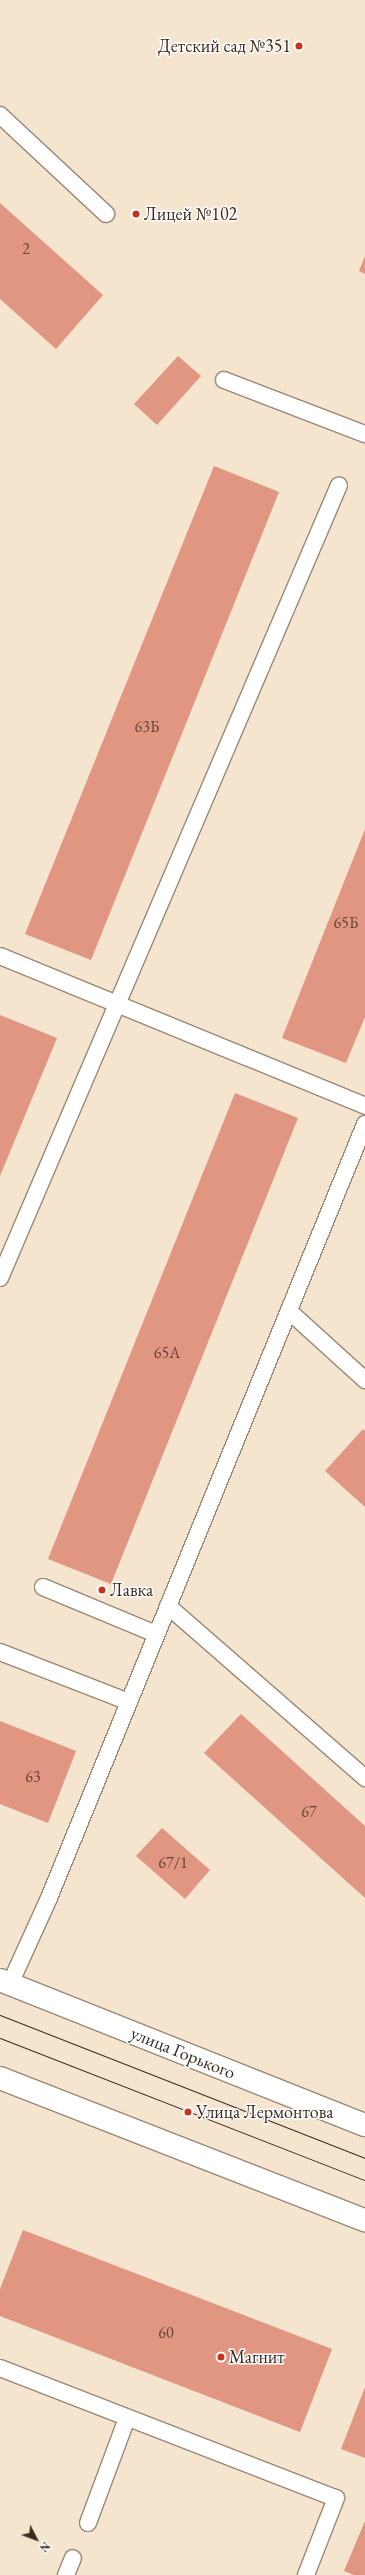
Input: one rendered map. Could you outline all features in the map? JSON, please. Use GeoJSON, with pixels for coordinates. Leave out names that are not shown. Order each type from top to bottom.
{"type":"FeatureCollection","features":[{"type":"Feature","properties":{"kind":"main road","name":"улица Горького"},"geometry":{"type":"LineString","coordinates":[[5,1982],[365,2126]]}},
{"type":"Feature","properties":{"kind":"main road"},"geometry":{"type":"LineString","coordinates":[[0,2078],[365,2220]]}},
{"type":"Feature","properties":{"kind":"lane"},"geometry":{"type":"LineString","coordinates":[[0,115],[106,214]]}},
{"type":"Feature","properties":{"kind":"lane"},"geometry":{"type":"LineString","coordinates":[[224,380],[365,434]]}},
{"type":"Feature","properties":{"kind":"lane"},"geometry":{"type":"LineString","coordinates":[[0,1278],[339,485]]}},
{"type":"Feature","properties":{"kind":"lane"},"geometry":{"type":"LineString","coordinates":[[0,956],[365,1106]]}},
{"type":"Feature","properties":{"kind":"lane"},"geometry":{"type":"LineString","coordinates":[[5,1982],[129,1702],[365,1124]]}},
{"type":"Feature","properties":{"kind":"lane"},"geometry":{"type":"LineString","coordinates":[[289,1311],[365,1380]]}},
{"type":"Feature","properties":{"kind":"lane"},"geometry":{"type":"LineString","coordinates":[[43,1588],[156,1634]]}},
{"type":"Feature","properties":{"kind":"lane"},"geometry":{"type":"LineString","coordinates":[[168,1606],[365,1778]]}},
{"type":"Feature","properties":{"kind":"lane"},"geometry":{"type":"LineString","coordinates":[[0,1652],[129,1702]]}},
{"type":"Feature","properties":{"kind":"lane"},"geometry":{"type":"LineString","coordinates":[[0,2368],[336,2498],[306,2575]]}},
{"type":"Feature","properties":{"kind":"lane"},"geometry":{"type":"LineString","coordinates":[[88,2523],[128,2418]]}},
{"type":"Feature","properties":{"kind":"lane"},"geometry":{"type":"LineString","coordinates":[[66,2575],[73,2558]]}},
{"type":"Feature","properties":{"kind":"building"},"geometry":{"type":"Polygon","coordinates":[[[0,203],[103,295],[56,349],[0,299],[0,203]]]}},
{"type":"Feature","properties":{"kind":"building"},"geometry":{"type":"Polygon","coordinates":[[[365,256],[365,274],[359,271],[365,256]]]}},
{"type":"Feature","properties":{"kind":"building"},"geometry":{"type":"Polygon","coordinates":[[[178,356],[201,376],[157,425],[134,404],[178,356]]]}},
{"type":"Feature","properties":{"kind":"building"},"geometry":{"type":"Polygon","coordinates":[[[214,466],[279,492],[91,960],[25,934],[214,466]]]}},
{"type":"Feature","properties":{"kind":"building"},"geometry":{"type":"Polygon","coordinates":[[[365,829],[365,1017],[346,1063],[282,1038],[365,829]]]}},
{"type":"Feature","properties":{"kind":"building"},"geometry":{"type":"Polygon","coordinates":[[[0,1015],[57,1038],[0,1176],[0,1015]]]}},
{"type":"Feature","properties":{"kind":"building"},"geometry":{"type":"Polygon","coordinates":[[[235,1093],[298,1118],[111,1584],[48,1559],[235,1093]]]}},
{"type":"Feature","properties":{"kind":"building"},"geometry":{"type":"Polygon","coordinates":[[[363,1429],[365,1431],[365,1507],[325,1471],[363,1429]]]}},
{"type":"Feature","properties":{"kind":"building"},"geometry":{"type":"Polygon","coordinates":[[[241,1714],[365,1826],[365,1898],[204,1753],[241,1714]]]}},
{"type":"Feature","properties":{"kind":"building"},"geometry":{"type":"Polygon","coordinates":[[[0,1721],[76,1751],[48,1823],[0,1804],[0,1721]]]}},
{"type":"Feature","properties":{"kind":"building"},"geometry":{"type":"Polygon","coordinates":[[[162,1828],[210,1870],[185,1899],[136,1856],[162,1828]]]}},
{"type":"Feature","properties":{"kind":"building"},"geometry":{"type":"Polygon","coordinates":[[[23,2230],[332,2349],[300,2432],[0,2316],[0,2289],[23,2230]]]}},
{"type":"Feature","properties":{"kind":"building"},"geometry":{"type":"Polygon","coordinates":[[[365,2387],[365,2458],[341,2449],[365,2387]]]}},
{"type":"Feature","properties":{"kind":"building"},"geometry":{"type":"Polygon","coordinates":[[[365,2521],[365,2575],[354,2575],[344,2571],[365,2521]]]}},
{"type":"Feature","properties":{"kind":"tram line"},"geometry":{"type":"LineString","coordinates":[[0,2015],[365,2158]]}},
{"type":"Feature","properties":{"kind":"tram line"},"geometry":{"type":"LineString","coordinates":[[0,2038],[365,2180]]}},
{"type":"Feature","properties":{"kind":"place","name":"Детский сад №351"},"geometry":{"type":"Point","coordinates":[299,46]}},
{"type":"Feature","properties":{"kind":"place","name":"Лицей №102"},"geometry":{"type":"Point","coordinates":[136,214]}},
{"type":"Feature","properties":{"kind":"place","name":"Лавка"},"geometry":{"type":"Point","coordinates":[102,1590]}},
{"type":"Feature","properties":{"kind":"place","name":"Улица Лермонтова"},"geometry":{"type":"Point","coordinates":[188,2112]}},
{"type":"Feature","properties":{"kind":"place","name":"Магнит"},"geometry":{"type":"Point","coordinates":[221,2357]}}]}
